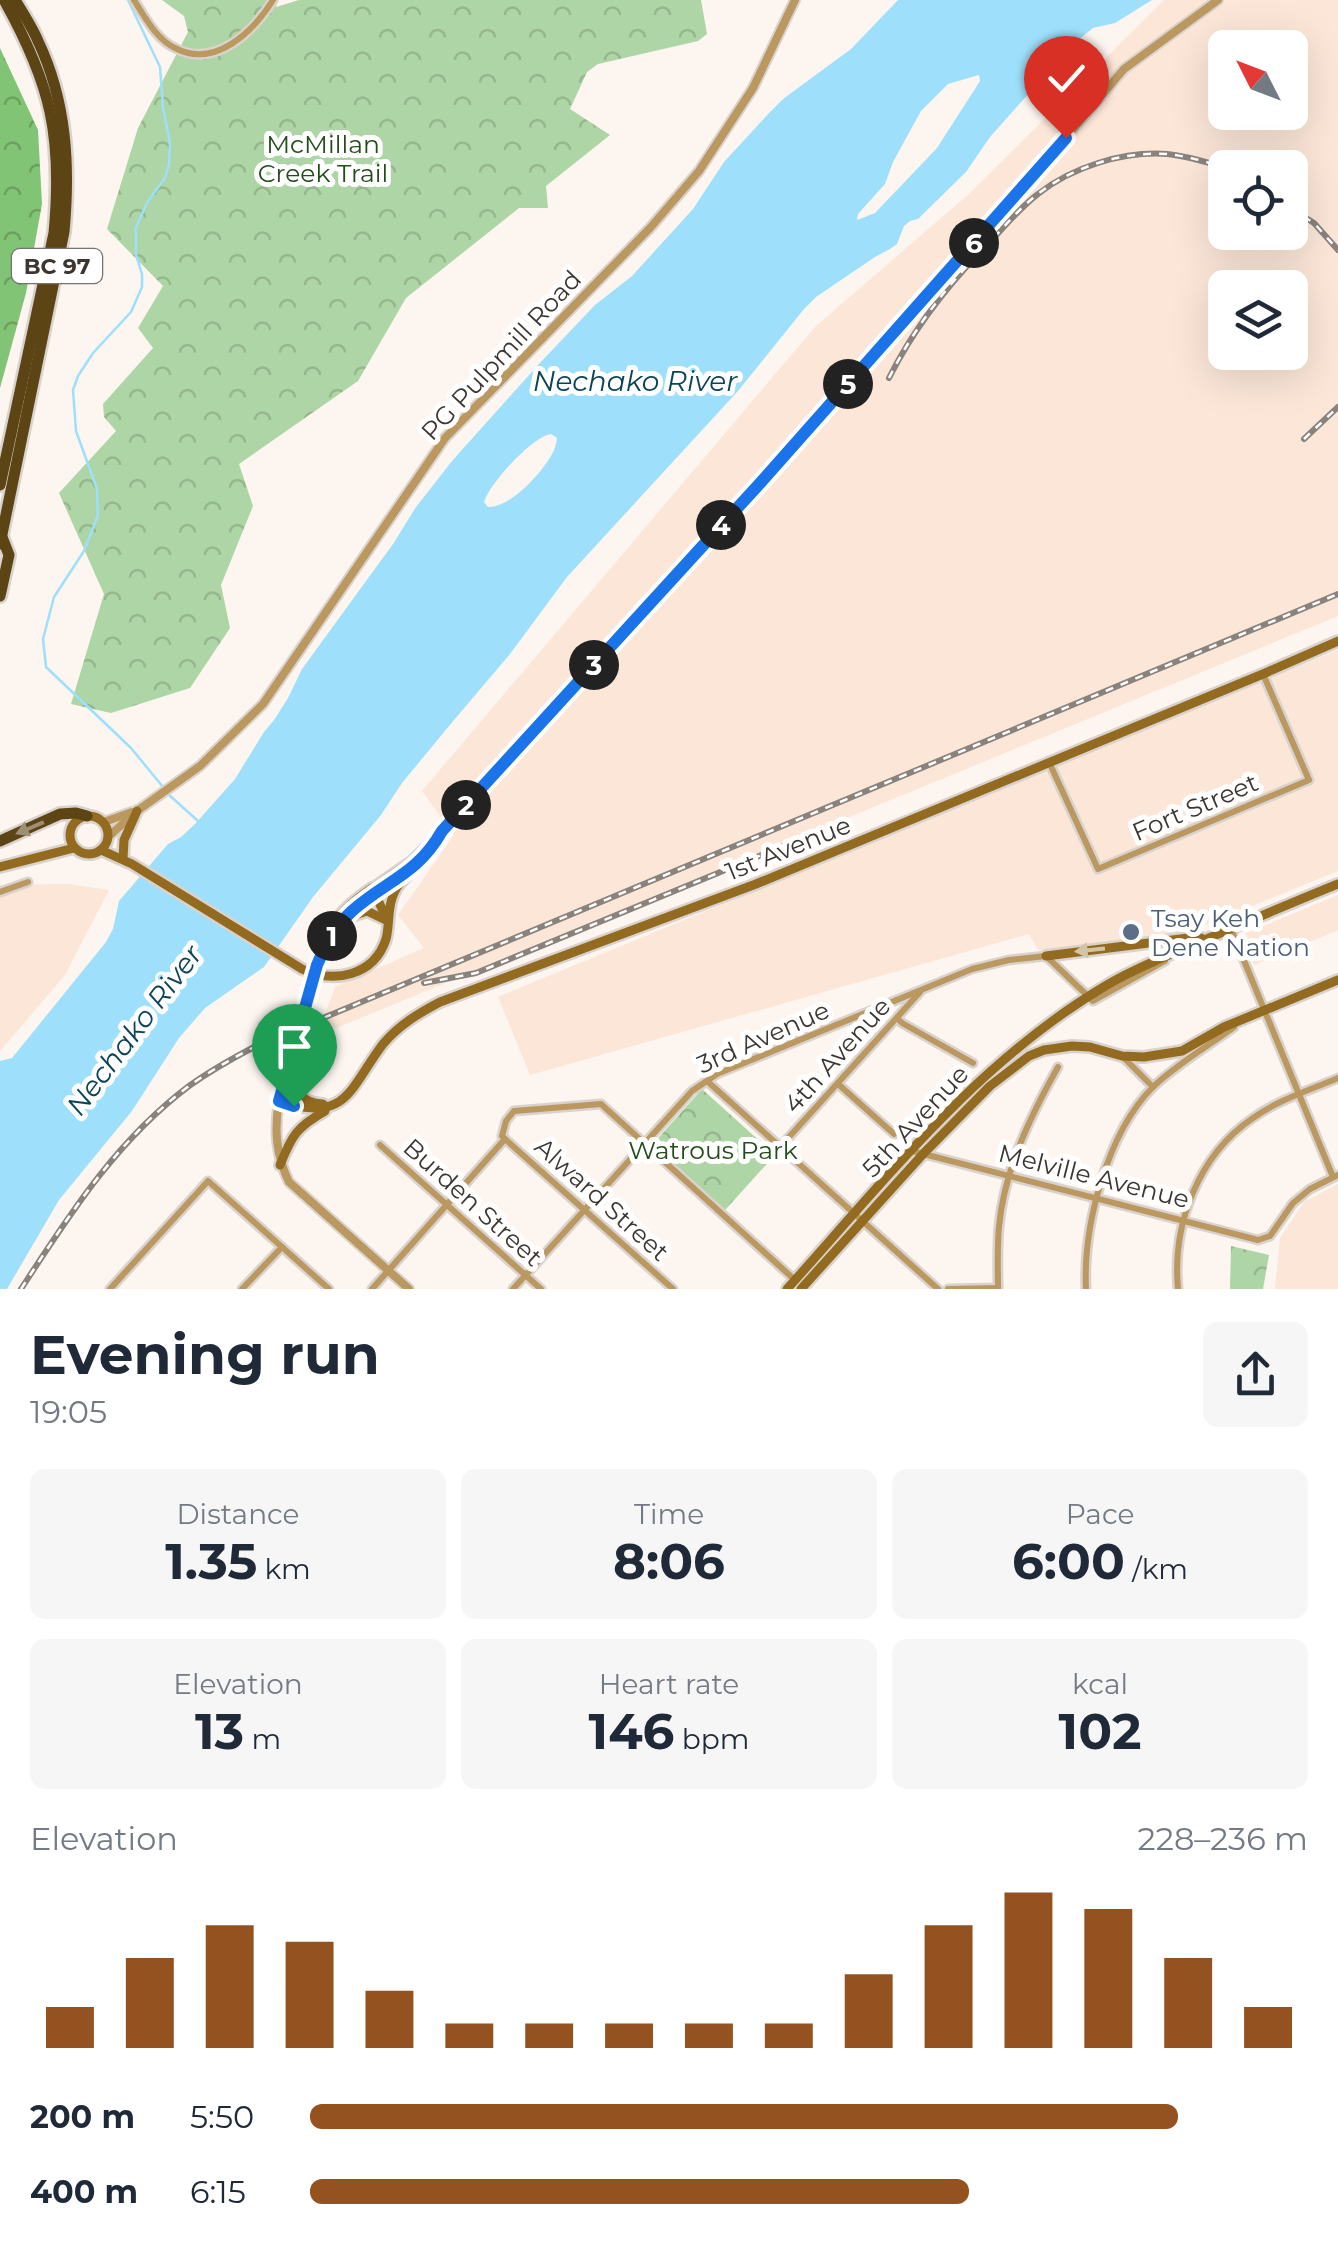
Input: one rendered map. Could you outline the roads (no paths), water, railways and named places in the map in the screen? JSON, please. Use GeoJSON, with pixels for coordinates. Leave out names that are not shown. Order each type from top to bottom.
{"type":"FeatureCollection","features":[{"type":"Feature","properties":{"kind":"highway","name":"BC 97"},"geometry":{"type":"LineString","coordinates":[[0,486],[54,233],[58,193],[53,121],[42,78],[4,0]]}},
{"type":"Feature","properties":{"kind":"highway","name":"BC 97"},"geometry":{"type":"LineString","coordinates":[[1,540],[64,232],[68,194],[64,119],[38,40],[15,0]]}},
{"type":"Feature","properties":{"kind":"highway"},"geometry":{"type":"LineString","coordinates":[[0,596],[9,555],[1,540]]}},
{"type":"Feature","properties":{"kind":"highway"},"geometry":{"type":"LineString","coordinates":[[0,841],[60,814],[76,812],[87,816]]}},
{"type":"Feature","properties":{"kind":"main road","name":"1st Avenue"},"geometry":{"type":"LineString","coordinates":[[280,1165],[297,1130],[352,1090],[398,1028],[440,1002],[756,884],[1338,640]]}},
{"type":"Feature","properties":{"kind":"main road"},"geometry":{"type":"LineString","coordinates":[[127,862],[124,840],[137,811]]}},
{"type":"Feature","properties":{"kind":"main road"},"geometry":{"type":"LineString","coordinates":[[74,848],[70,837],[76,820],[87,816],[99,818],[108,838],[127,862]]}},
{"type":"Feature","properties":{"kind":"main road"},"geometry":{"type":"LineString","coordinates":[[39,856],[70,837]]}},
{"type":"Feature","properties":{"kind":"main road"},"geometry":{"type":"LineString","coordinates":[[0,868],[74,848],[92,854],[101,850],[108,838]]}},
{"type":"Feature","properties":{"kind":"main road"},"geometry":{"type":"LineString","coordinates":[[101,850],[127,862],[302,970],[337,978],[353,974],[384,945],[393,894],[414,868]]}},
{"type":"Feature","properties":{"kind":"main road"},"geometry":{"type":"LineString","coordinates":[[1046,956],[1204,938],[1338,884]]}},
{"type":"Feature","properties":{"kind":"main road"},"geometry":{"type":"LineString","coordinates":[[336,1104],[314,1110],[279,1101],[329,930],[354,900],[374,891]]}},
{"type":"Feature","properties":{"kind":"main road"},"geometry":{"type":"LineString","coordinates":[[374,891],[388,922]]}},
{"type":"Feature","properties":{"kind":"main road"},"geometry":{"type":"LineString","coordinates":[[322,953],[334,933],[374,891]]}},
{"type":"Feature","properties":{"kind":"main road"},"geometry":{"type":"LineString","coordinates":[[334,933],[361,911],[388,922]]}},
{"type":"Feature","properties":{"kind":"main road","name":"5th Avenue"},"geometry":{"type":"LineString","coordinates":[[788,1289],[801,1286],[912,1150],[997,1064],[1087,997],[1133,970],[1204,938]]}},
{"type":"Feature","properties":{"kind":"main road"},"geometry":{"type":"LineString","coordinates":[[1122,1056],[1182,1051],[1242,1020],[1338,980]]}},
{"type":"Feature","properties":{"kind":"main road","name":"5th Avenue"},"geometry":{"type":"LineString","coordinates":[[858,1218],[990,1086],[1029,1056],[1072,1046],[1122,1056]]}},
{"type":"Feature","properties":{"kind":"main road"},"geometry":{"type":"LineString","coordinates":[[292,1054],[296,1092],[317,1104],[336,1104]]}},
{"type":"Feature","properties":{"kind":"street"},"geometry":{"type":"LineString","coordinates":[[134,0],[158,34],[174,48],[188,53],[217,53],[237,42],[266,12],[272,0]]}},
{"type":"Feature","properties":{"kind":"street","name":"PG Pulpmill Road"},"geometry":{"type":"LineString","coordinates":[[137,811],[225,744],[262,704],[445,438],[650,228],[699,170],[754,88],[795,0]]}},
{"type":"Feature","properties":{"kind":"street"},"geometry":{"type":"LineString","coordinates":[[374,891],[442,831],[1007,207],[1124,69],[1218,0]]}},
{"type":"Feature","properties":{"kind":"street","name":"Fort Street"},"geometry":{"type":"LineString","coordinates":[[1049,762],[1098,869],[1116,862],[1309,780],[1263,674]]}},
{"type":"Feature","properties":{"kind":"street"},"geometry":{"type":"LineString","coordinates":[[104,822],[137,811]]}},
{"type":"Feature","properties":{"kind":"street"},"geometry":{"type":"LineString","coordinates":[[108,838],[137,811]]}},
{"type":"Feature","properties":{"kind":"street"},"geometry":{"type":"LineString","coordinates":[[374,891],[414,868],[442,831]]}},
{"type":"Feature","properties":{"kind":"street"},"geometry":{"type":"LineString","coordinates":[[0,892],[28,882]]}},
{"type":"Feature","properties":{"kind":"street"},"geometry":{"type":"LineString","coordinates":[[1230,928],[1336,1176]]}},
{"type":"Feature","properties":{"kind":"street"},"geometry":{"type":"LineString","coordinates":[[1046,956],[1087,997]]}},
{"type":"Feature","properties":{"kind":"street","name":"3rd Avenue"},"geometry":{"type":"LineString","coordinates":[[513,1289],[692,1091],[718,1074],[990,964],[1046,956]]}},
{"type":"Feature","properties":{"kind":"street","name":"4th Avenue"},"geometry":{"type":"LineString","coordinates":[[780,1147],[924,989]]}},
{"type":"Feature","properties":{"kind":"street"},"geometry":{"type":"LineString","coordinates":[[898,1018],[973,1063]]}},
{"type":"Feature","properties":{"kind":"street"},"geometry":{"type":"LineString","coordinates":[[1086,1289],[1085,1258],[1095,1197],[1122,1132],[1153,1087],[1242,1020]]}},
{"type":"Feature","properties":{"kind":"street"},"geometry":{"type":"LineString","coordinates":[[1122,1056],[1153,1087]]}},
{"type":"Feature","properties":{"kind":"street"},"geometry":{"type":"LineString","coordinates":[[948,1289],[998,1288],[999,1227],[1016,1154],[1058,1067]]}},
{"type":"Feature","properties":{"kind":"street"},"geometry":{"type":"LineString","coordinates":[[1178,1289],[1176,1255],[1183,1219],[1217,1150],[1252,1118],[1338,1078]]}},
{"type":"Feature","properties":{"kind":"street"},"geometry":{"type":"LineString","coordinates":[[707,1081],[938,1289]]}},
{"type":"Feature","properties":{"kind":"street"},"geometry":{"type":"LineString","coordinates":[[838,1084],[894,1134]]}},
{"type":"Feature","properties":{"kind":"street"},"geometry":{"type":"LineString","coordinates":[[279,1101],[276,1131],[280,1165],[289,1182],[409,1289]]}},
{"type":"Feature","properties":{"kind":"street"},"geometry":{"type":"LineString","coordinates":[[372,1289],[505,1139],[502,1136],[506,1121],[514,1110],[600,1104],[801,1286]]}},
{"type":"Feature","properties":{"kind":"street","name":"Alward Street"},"geometry":{"type":"LineString","coordinates":[[505,1139],[673,1289]]}},
{"type":"Feature","properties":{"kind":"street","name":"Burden Street"},"geometry":{"type":"LineString","coordinates":[[380,1145],[540,1289]]}},
{"type":"Feature","properties":{"kind":"street","name":"Melville Avenue"},"geometry":{"type":"LineString","coordinates":[[912,1150],[1258,1240],[1266,1239],[1293,1203],[1310,1188],[1336,1176]]}},
{"type":"Feature","properties":{"kind":"street"},"geometry":{"type":"LineString","coordinates":[[110,1289],[208,1182],[329,1289]]}},
{"type":"Feature","properties":{"kind":"street"},"geometry":{"type":"LineString","coordinates":[[242,1289],[282,1247]]}},
{"type":"Feature","properties":{"kind":"water","name":"Nechako River"},"geometry":{"type":"Polygon","coordinates":[[[898,0],[1152,0],[1115,23],[1093,28],[1072,45],[990,137],[966,172],[918,219],[904,226],[897,244],[804,309],[738,391],[567,577],[510,654],[313,897],[264,967],[205,1008],[179,1038],[132,1111],[59,1200],[7,1289],[0,1289],[0,1061],[12,1058],[106,942],[119,901],[168,844],[195,824],[235,779],[288,698],[302,669],[452,461],[595,305],[632,276],[693,209],[724,162],[771,111],[851,49],[898,0]],[[979,75],[948,84],[921,111],[885,184],[857,220],[875,213],[937,148],[980,81],[979,75]],[[551,434],[533,443],[503,473],[484,502],[488,507],[506,502],[533,479],[554,451],[557,438],[551,434]]]}},
{"type":"Feature","properties":{"kind":"waterway"},"geometry":{"type":"LineString","coordinates":[[128,0],[160,67],[169,164],[136,227],[142,287],[131,312],[93,353],[73,390],[76,431],[97,489],[98,515],[84,551],[54,597],[43,639],[46,667],[131,748],[163,787]]}},
{"type":"Feature","properties":{"kind":"waterway"},"geometry":{"type":"LineString","coordinates":[[168,794],[198,821]]}},
{"type":"Feature","properties":{"kind":"railway"},"geometry":{"type":"LineString","coordinates":[[889,378],[920,325],[956,278],[1024,206],[1052,184],[1082,169],[1133,155],[1174,155],[1208,162]]}},
{"type":"Feature","properties":{"kind":"railway"},"geometry":{"type":"LineString","coordinates":[[1308,219],[1338,250]]}},
{"type":"Feature","properties":{"kind":"railway"},"geometry":{"type":"LineString","coordinates":[[1304,439],[1338,407]]}},
{"type":"Feature","properties":{"kind":"railway"},"geometry":{"type":"LineString","coordinates":[[21,1289],[76,1206],[139,1130],[189,1086],[256,1046],[1338,594]]}},
{"type":"Feature","properties":{"kind":"railway"},"geometry":{"type":"LineString","coordinates":[[424,983],[476,973],[788,844]]}},
{"type":"Feature","properties":{"kind":"place","name":"Tsay Keh Dene Nation"},"geometry":{"type":"Point","coordinates":[1131,932]}},
{"type":"Feature","properties":{"kind":"park label","name":"McMillan Creek Trail"},"geometry":{"type":"Point","coordinates":[323,158]}},
{"type":"Feature","properties":{"kind":"park label","name":"Watrous Park"},"geometry":{"type":"Point","coordinates":[713,1150]}}]}
